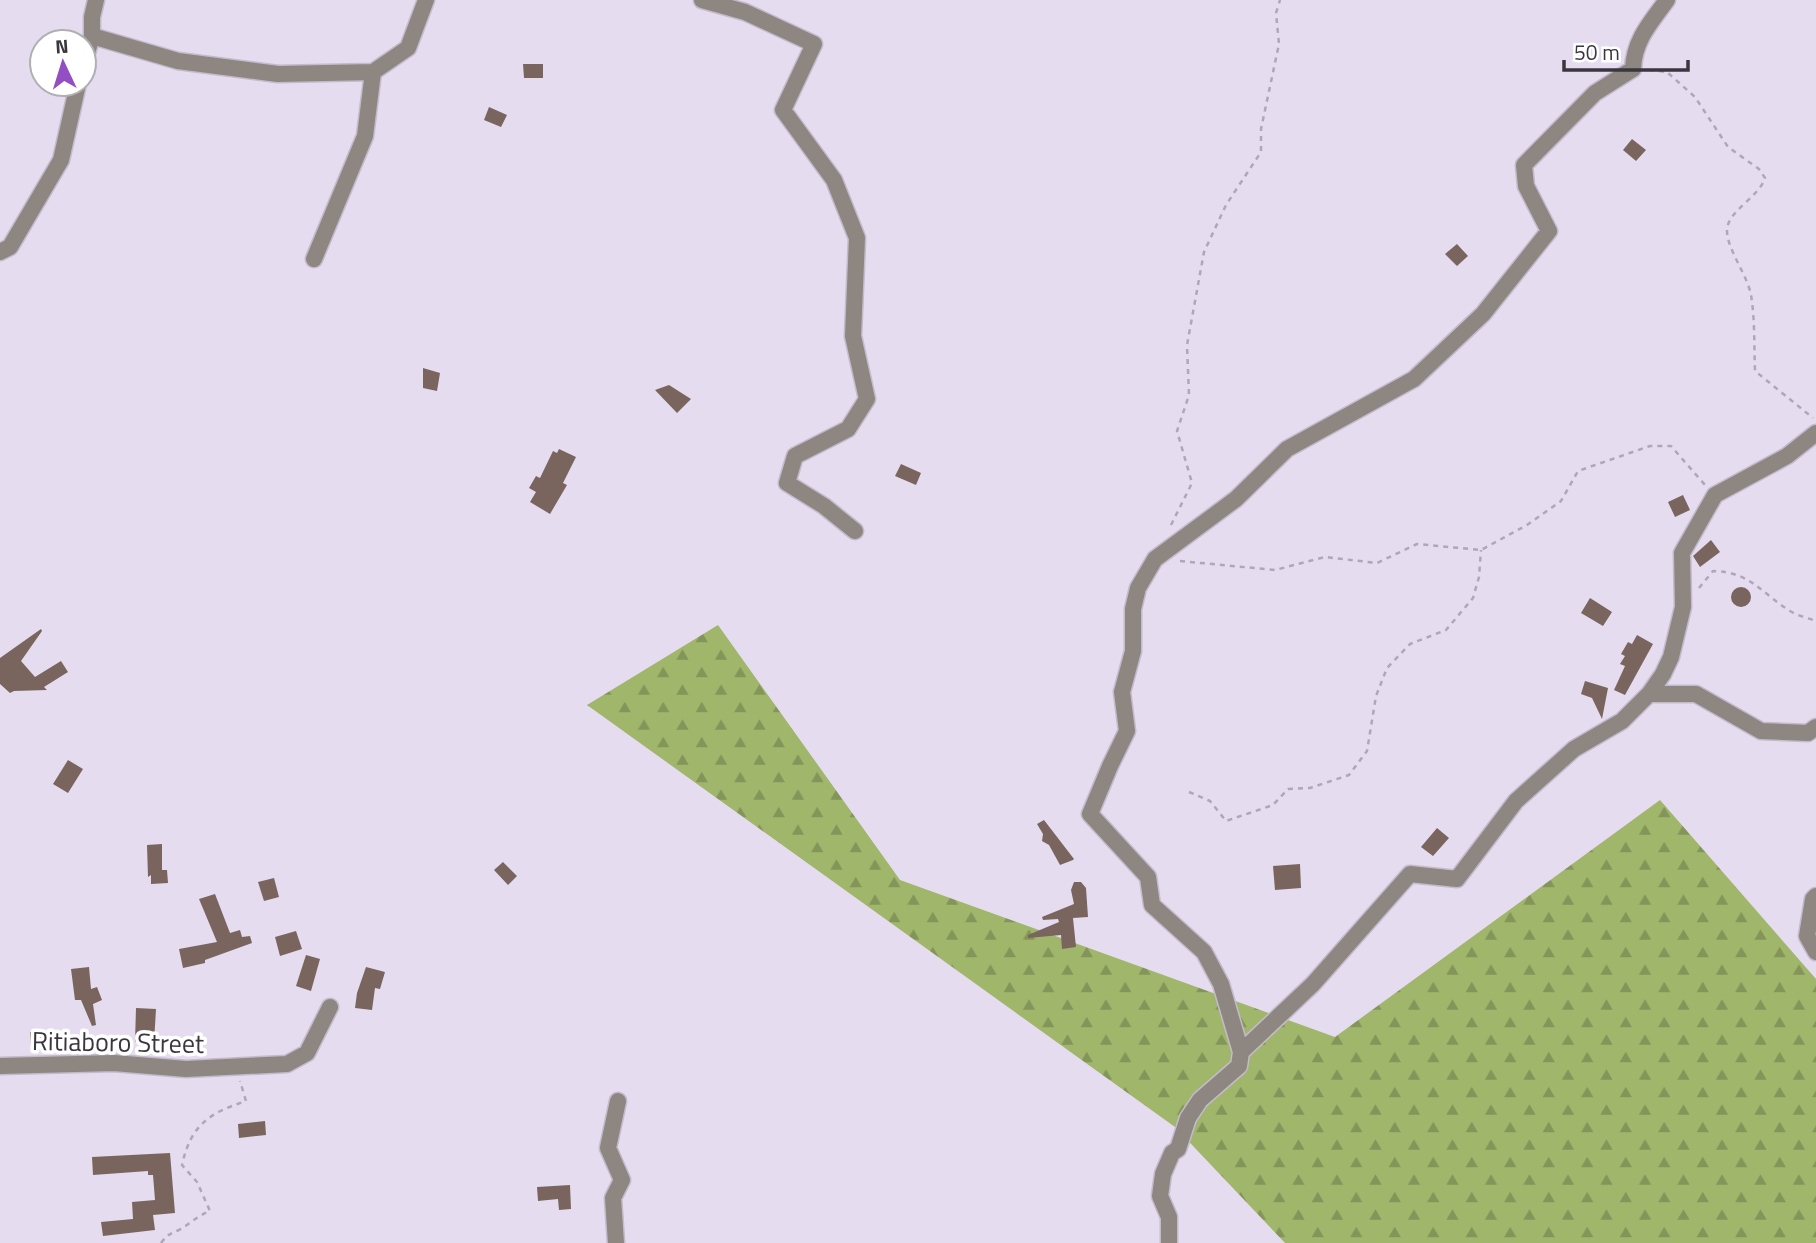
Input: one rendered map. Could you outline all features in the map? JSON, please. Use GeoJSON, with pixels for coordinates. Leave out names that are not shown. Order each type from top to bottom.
{"type":"FeatureCollection","features":[{"type":"Feature","properties":{"kind":"street"},"geometry":{"type":"LineString","coordinates":[[92,28],[96,0]]}},
{"type":"Feature","properties":{"kind":"street"},"geometry":{"type":"LineString","coordinates":[[98,38],[178,61],[278,74],[373,72],[408,48],[426,0]]}},
{"type":"Feature","properties":{"kind":"street"},"geometry":{"type":"LineString","coordinates":[[702,0],[745,12],[814,44],[783,110],[834,180],[857,238],[853,336],[867,399],[848,429],[795,456],[787,483],[824,506],[855,531]]}},
{"type":"Feature","properties":{"kind":"street"},"geometry":{"type":"LineString","coordinates":[[1169,1243],[1169,1216],[1160,1196],[1163,1174],[1172,1153],[1178,1149],[1188,1118],[1200,1100],[1238,1066],[1241,1052],[1221,984],[1204,952],[1152,905],[1148,877],[1090,814],[1128,731],[1122,692],[1133,651],[1133,609],[1138,588],[1155,559],[1236,499],[1287,449],[1414,379],[1483,314],[1549,231],[1526,186],[1524,165],[1595,93],[1633,69],[1633,52],[1667,0]]}},
{"type":"Feature","properties":{"kind":"street"},"geometry":{"type":"LineString","coordinates":[[314,259],[365,136],[373,72]]}},
{"type":"Feature","properties":{"kind":"street"},"geometry":{"type":"LineString","coordinates":[[0,252],[10,247],[61,160],[75,98]]}},
{"type":"Feature","properties":{"kind":"street"},"geometry":{"type":"LineString","coordinates":[[1241,1052],[1313,984],[1410,874],[1457,879],[1516,802],[1574,749],[1622,721],[1649,694],[1671,657],[1684,607],[1682,553],[1715,495],[1787,456],[1816,433]]}},
{"type":"Feature","properties":{"kind":"street"},"geometry":{"type":"LineString","coordinates":[[1649,694],[1696,694],[1761,731],[1808,733],[1816,727]]}},
{"type":"Feature","properties":{"kind":"street"},"geometry":{"type":"LineString","coordinates":[[1816,896],[1812,899],[1807,936],[1816,952]]}},
{"type":"Feature","properties":{"kind":"street","name":"Ritiaboro Street"},"geometry":{"type":"LineString","coordinates":[[0,1066],[114,1063],[186,1069],[287,1064],[307,1053],[330,1007]]}},
{"type":"Feature","properties":{"kind":"street"},"geometry":{"type":"LineString","coordinates":[[616,1243],[613,1198],[622,1180],[608,1148],[618,1101]]}},
{"type":"Feature","properties":{"kind":"path"},"geometry":{"type":"LineString","coordinates":[[1171,526],[1192,483],[1177,431],[1189,395],[1187,345],[1204,252],[1226,205],[1261,152],[1261,129],[1279,44],[1276,13],[1280,0]]}},
{"type":"Feature","properties":{"kind":"path"},"geometry":{"type":"LineString","coordinates":[[1633,69],[1667,72],[1695,97],[1728,147],[1759,169],[1765,178],[1762,187],[1730,219],[1727,229],[1728,240],[1744,272],[1751,296],[1755,371],[1816,420]]}},
{"type":"Feature","properties":{"kind":"path"},"geometry":{"type":"LineString","coordinates":[[1155,559],[1275,570],[1325,557],[1377,563],[1417,544],[1481,550],[1527,526],[1561,501],[1578,471],[1650,446],[1671,446],[1715,495]]}},
{"type":"Feature","properties":{"kind":"path"},"geometry":{"type":"LineString","coordinates":[[1189,792],[1210,801],[1226,821],[1273,805],[1288,789],[1310,788],[1349,775],[1367,751],[1376,696],[1387,668],[1410,644],[1446,629],[1473,598],[1479,577],[1481,550]]}},
{"type":"Feature","properties":{"kind":"path"},"geometry":{"type":"LineString","coordinates":[[1684,607],[1713,571],[1730,571],[1754,583],[1791,612],[1816,621]]}},
{"type":"Feature","properties":{"kind":"path"},"geometry":{"type":"LineString","coordinates":[[161,1243],[169,1232],[179,1230],[196,1216],[210,1211],[197,1182],[182,1164],[184,1152],[193,1134],[214,1113],[246,1101],[236,1068]]}},
{"type":"Feature","properties":{"kind":"green space"},"geometry":{"type":"Polygon","coordinates":[[[718,625],[900,880],[1335,1037],[1660,800],[1816,979],[1816,1243],[1285,1243],[1175,1127],[587,705],[718,625]]]}},
{"type":"Feature","properties":{"kind":"building"},"geometry":{"type":"Polygon","coordinates":[[[523,64],[543,64],[543,78],[524,78],[523,64]]]}},
{"type":"Feature","properties":{"kind":"building"},"geometry":{"type":"Polygon","coordinates":[[[489,107],[507,115],[501,127],[484,120],[489,107]]]}},
{"type":"Feature","properties":{"kind":"building"},"geometry":{"type":"Polygon","coordinates":[[[1632,139],[1646,150],[1636,161],[1623,150],[1632,139]]]}},
{"type":"Feature","properties":{"kind":"building"},"geometry":{"type":"Polygon","coordinates":[[[1457,244],[1468,256],[1457,266],[1445,254],[1457,244]]]}},
{"type":"Feature","properties":{"kind":"building"},"geometry":{"type":"Polygon","coordinates":[[[423,368],[440,373],[437,391],[423,388],[423,368]]]}},
{"type":"Feature","properties":{"kind":"building"},"geometry":{"type":"Polygon","coordinates":[[[669,385],[691,399],[677,413],[655,390],[669,385]]]}},
{"type":"Feature","properties":{"kind":"building"},"geometry":{"type":"Polygon","coordinates":[[[559,449],[576,457],[563,483],[567,485],[550,514],[530,502],[536,492],[529,488],[536,476],[540,478],[553,451],[557,453],[559,449]]]}},
{"type":"Feature","properties":{"kind":"building"},"geometry":{"type":"Polygon","coordinates":[[[901,464],[921,473],[916,485],[895,476],[901,464]]]}},
{"type":"Feature","properties":{"kind":"building"},"geometry":{"type":"Polygon","coordinates":[[[1683,495],[1690,510],[1675,517],[1668,502],[1683,495]]]}},
{"type":"Feature","properties":{"kind":"building"},"geometry":{"type":"Polygon","coordinates":[[[1711,540],[1720,552],[1700,567],[1693,556],[1711,540]]]}},
{"type":"Feature","properties":{"kind":"building"},"geometry":{"type":"Polygon","coordinates":[[[1737,587],[1745,587],[1751,597],[1745,607],[1737,607],[1731,601],[1731,593],[1737,587]]]}},
{"type":"Feature","properties":{"kind":"building"},"geometry":{"type":"Polygon","coordinates":[[[1590,598],[1612,612],[1603,626],[1581,613],[1590,598]]]}},
{"type":"Feature","properties":{"kind":"building"},"geometry":{"type":"Polygon","coordinates":[[[41,629],[21,661],[35,677],[61,661],[68,672],[44,687],[47,690],[10,693],[0,684],[0,658],[41,629]]]}},
{"type":"Feature","properties":{"kind":"building"},"geometry":{"type":"Polygon","coordinates":[[[1637,635],[1653,644],[1625,695],[1614,690],[1625,666],[1620,664],[1625,656],[1621,654],[1628,642],[1632,644],[1637,635]]]}},
{"type":"Feature","properties":{"kind":"building"},"geometry":{"type":"Polygon","coordinates":[[[1585,681],[1608,688],[1602,719],[1592,698],[1581,694],[1585,681]]]}},
{"type":"Feature","properties":{"kind":"building"},"geometry":{"type":"Polygon","coordinates":[[[68,760],[83,769],[68,793],[53,784],[68,760]]]}},
{"type":"Feature","properties":{"kind":"building"},"geometry":{"type":"Polygon","coordinates":[[[1044,820],[1073,860],[1060,865],[1049,845],[1042,841],[1043,834],[1037,824],[1044,820]]]}},
{"type":"Feature","properties":{"kind":"building"},"geometry":{"type":"Polygon","coordinates":[[[1437,828],[1449,838],[1433,856],[1421,847],[1437,828]]]}},
{"type":"Feature","properties":{"kind":"building"},"geometry":{"type":"Polygon","coordinates":[[[162,844],[162,870],[167,870],[168,883],[151,884],[151,875],[148,877],[147,845],[162,844]]]}},
{"type":"Feature","properties":{"kind":"building"},"geometry":{"type":"Polygon","coordinates":[[[503,862],[517,876],[508,885],[494,870],[503,862]]]}},
{"type":"Feature","properties":{"kind":"building"},"geometry":{"type":"Polygon","coordinates":[[[1300,864],[1301,888],[1275,890],[1273,866],[1300,864]]]}},
{"type":"Feature","properties":{"kind":"building"},"geometry":{"type":"Polygon","coordinates":[[[274,878],[279,897],[264,901],[258,882],[274,878]]]}},
{"type":"Feature","properties":{"kind":"building"},"geometry":{"type":"Polygon","coordinates":[[[1074,882],[1081,882],[1086,888],[1088,917],[1073,918],[1076,947],[1062,949],[1061,935],[1028,938],[1028,935],[1059,922],[1058,919],[1043,920],[1042,917],[1074,904],[1071,890],[1074,882]]]}},
{"type":"Feature","properties":{"kind":"building"},"geometry":{"type":"Polygon","coordinates":[[[215,894],[230,933],[240,930],[242,937],[250,936],[252,943],[205,960],[205,963],[183,968],[179,949],[217,942],[199,899],[215,894]]]}},
{"type":"Feature","properties":{"kind":"building"},"geometry":{"type":"Polygon","coordinates":[[[296,931],[302,949],[280,956],[275,937],[296,931]]]}},
{"type":"Feature","properties":{"kind":"building"},"geometry":{"type":"Polygon","coordinates":[[[306,955],[320,959],[311,991],[296,986],[306,955]]]}},
{"type":"Feature","properties":{"kind":"building"},"geometry":{"type":"Polygon","coordinates":[[[89,967],[91,989],[97,987],[102,1000],[93,1004],[96,1025],[92,1026],[81,1000],[75,1000],[71,969],[89,967]]]}},
{"type":"Feature","properties":{"kind":"building"},"geometry":{"type":"Polygon","coordinates":[[[366,967],[385,972],[380,989],[375,988],[372,1010],[355,1008],[366,967]]]}},
{"type":"Feature","properties":{"kind":"building"},"geometry":{"type":"Polygon","coordinates":[[[136,1008],[156,1009],[154,1043],[135,1042],[136,1008]]]}},
{"type":"Feature","properties":{"kind":"building"},"geometry":{"type":"Polygon","coordinates":[[[57,1031],[58,1046],[31,1047],[30,1032],[57,1031]]]}},
{"type":"Feature","properties":{"kind":"building"},"geometry":{"type":"Polygon","coordinates":[[[265,1121],[266,1135],[239,1138],[238,1124],[265,1121]]]}},
{"type":"Feature","properties":{"kind":"building"},"geometry":{"type":"Polygon","coordinates":[[[170,1153],[175,1213],[153,1215],[155,1230],[103,1236],[101,1222],[133,1219],[132,1202],[155,1200],[153,1175],[148,1175],[148,1171],[93,1175],[92,1157],[170,1153]]]}},
{"type":"Feature","properties":{"kind":"building"},"geometry":{"type":"Polygon","coordinates":[[[570,1185],[571,1209],[559,1210],[558,1199],[538,1201],[537,1187],[570,1185]]]}}]}
